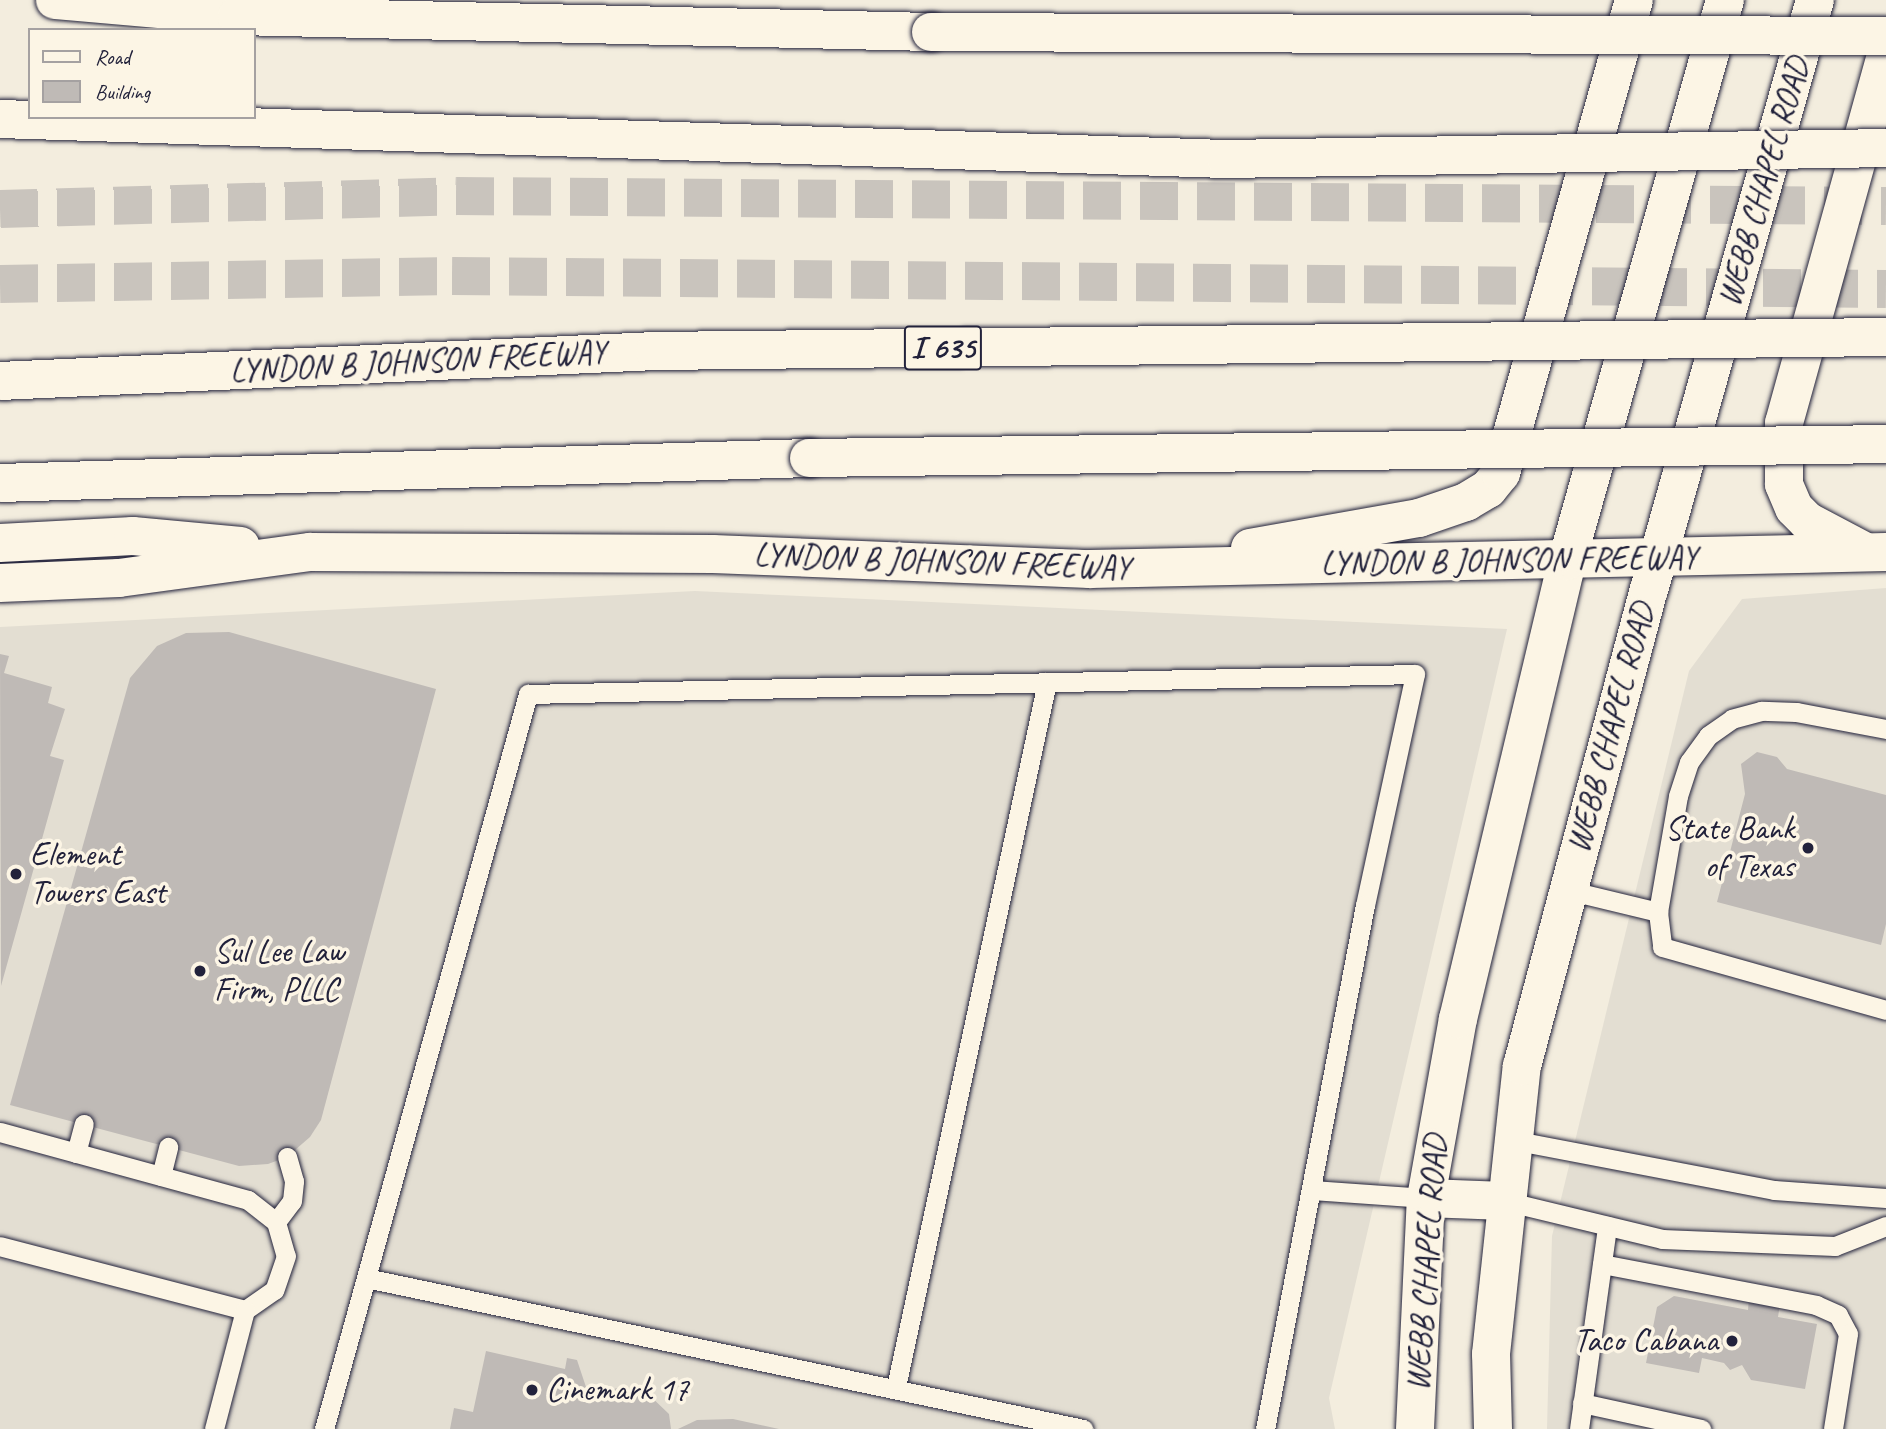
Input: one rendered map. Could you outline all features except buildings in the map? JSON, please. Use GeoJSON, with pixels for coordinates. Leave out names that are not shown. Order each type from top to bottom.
{"type":"FeatureCollection","features":[{"type":"Feature","properties":{"kind":"main road"},"geometry":{"type":"LineString","coordinates":[[55,0],[237,16],[931,32],[1886,36]]}},
{"type":"Feature","properties":{"kind":"main road"},"geometry":{"type":"LineString","coordinates":[[1138,568],[1419,518],[1488,489],[1501,473],[1634,0]]}},
{"type":"Feature","properties":{"kind":"main road","name":"WEBB CHAPEL ROAD"},"geometry":{"type":"LineString","coordinates":[[1415,1429],[1426,1198],[1463,994],[1567,561],[1726,0]]}},
{"type":"Feature","properties":{"kind":"main road","name":"WEBB CHAPEL ROAD"},"geometry":{"type":"LineString","coordinates":[[1493,1429],[1491,1354],[1505,1201],[1522,1066],[1567,890],[1815,0]]}},
{"type":"Feature","properties":{"kind":"main road"},"geometry":{"type":"LineString","coordinates":[[1876,552],[1807,521],[1794,508],[1784,484],[1784,423],[1886,54]]}},
{"type":"Feature","properties":{"kind":"main road"},"geometry":{"type":"LineString","coordinates":[[0,119],[1226,159],[1886,148]]}},
{"type":"Feature","properties":{"kind":"main road","name":"LYNDON B JOHNSON FREEWAY"},"geometry":{"type":"LineString","coordinates":[[0,382],[656,351],[1886,337]]}},
{"type":"Feature","properties":{"kind":"main road"},"geometry":{"type":"LineString","coordinates":[[0,482],[809,458],[1886,444]]}},
{"type":"Feature","properties":{"kind":"main road"},"geometry":{"type":"LineString","coordinates":[[0,543],[133,536],[310,552]]}},
{"type":"Feature","properties":{"kind":"main road","name":"LYNDON B JOHNSON FREEWAY"},"geometry":{"type":"LineString","coordinates":[[0,583],[119,578],[310,552],[713,554],[1138,568],[1567,561],[1876,552]]}},
{"type":"Feature","properties":{"kind":"main road"},"geometry":{"type":"LineString","coordinates":[[1426,1198],[1505,1201]]}},
{"type":"Feature","properties":{"kind":"lane"},"geometry":{"type":"LineString","coordinates":[[324,1429],[528,694],[1415,674],[1265,1429]]}},
{"type":"Feature","properties":{"kind":"lane"},"geometry":{"type":"LineString","coordinates":[[896,1387],[1047,682]]}},
{"type":"Feature","properties":{"kind":"lane"},"geometry":{"type":"LineString","coordinates":[[1886,729],[1796,712],[1761,712],[1732,719],[1707,736],[1689,762],[1678,796],[1658,912],[1662,947],[1886,1010]]}},
{"type":"Feature","properties":{"kind":"lane"},"geometry":{"type":"LineString","coordinates":[[1567,890],[1658,912]]}},
{"type":"Feature","properties":{"kind":"lane"},"geometry":{"type":"LineString","coordinates":[[76,1153],[83,1125]]}},
{"type":"Feature","properties":{"kind":"lane"},"geometry":{"type":"LineString","coordinates":[[0,1132],[248,1200],[276,1222],[286,1256],[283,1274],[262,1303],[245,1310],[0,1246]]}},
{"type":"Feature","properties":{"kind":"lane"},"geometry":{"type":"LineString","coordinates":[[1513,1140],[1774,1190],[1886,1198]]}},
{"type":"Feature","properties":{"kind":"lane"},"geometry":{"type":"LineString","coordinates":[[161,1176],[168,1147]]}},
{"type":"Feature","properties":{"kind":"lane"},"geometry":{"type":"LineString","coordinates":[[276,1222],[292,1201],[294,1181],[287,1157]]}},
{"type":"Feature","properties":{"kind":"lane"},"geometry":{"type":"LineString","coordinates":[[1312,1190],[1426,1198]]}},
{"type":"Feature","properties":{"kind":"lane"},"geometry":{"type":"LineString","coordinates":[[1505,1201],[1662,1239],[1835,1246],[1886,1226]]}},
{"type":"Feature","properties":{"kind":"lane"},"geometry":{"type":"LineString","coordinates":[[1578,1429],[1607,1226]]}},
{"type":"Feature","properties":{"kind":"lane"},"geometry":{"type":"LineString","coordinates":[[1602,1264],[1816,1305],[1838,1315],[1848,1334],[1833,1429]]}},
{"type":"Feature","properties":{"kind":"lane"},"geometry":{"type":"LineString","coordinates":[[366,1278],[896,1387],[1083,1429]]}},
{"type":"Feature","properties":{"kind":"lane"},"geometry":{"type":"LineString","coordinates":[[214,1429],[245,1310]]}},
{"type":"Feature","properties":{"kind":"lane"},"geometry":{"type":"LineString","coordinates":[[1582,1404],[1701,1429]]}},
{"type":"Feature","properties":{"kind":"shaded area"},"geometry":{"type":"Polygon","coordinates":[[[1886,588],[1886,1429],[1547,1429],[1552,1236],[1689,671],[1742,599],[1886,588]]]}},
{"type":"Feature","properties":{"kind":"shaded area"},"geometry":{"type":"Polygon","coordinates":[[[695,591],[1507,629],[1329,1398],[1335,1429],[0,1429],[0,627],[695,591]]]}},
{"type":"Feature","properties":{"kind":"tunnel"},"geometry":{"type":"LineString","coordinates":[[0,209],[456,196],[1886,206]]}},
{"type":"Feature","properties":{"kind":"tunnel"},"geometry":{"type":"LineString","coordinates":[[0,284],[452,276],[1886,289]]}},
{"type":"Feature","properties":{"kind":"place","name":"State Bank of Texas"},"geometry":{"type":"Point","coordinates":[1808,848]}},
{"type":"Feature","properties":{"kind":"place","name":"Element Towers East"},"geometry":{"type":"Point","coordinates":[16,874]}},
{"type":"Feature","properties":{"kind":"place","name":"Sul Lee Law Firm, PLLC"},"geometry":{"type":"Point","coordinates":[200,971]}},
{"type":"Feature","properties":{"kind":"place","name":"Taco Cabana"},"geometry":{"type":"Point","coordinates":[1732,1341]}},
{"type":"Feature","properties":{"kind":"place","name":"Cinemark 17"},"geometry":{"type":"Point","coordinates":[532,1390]}}]}
